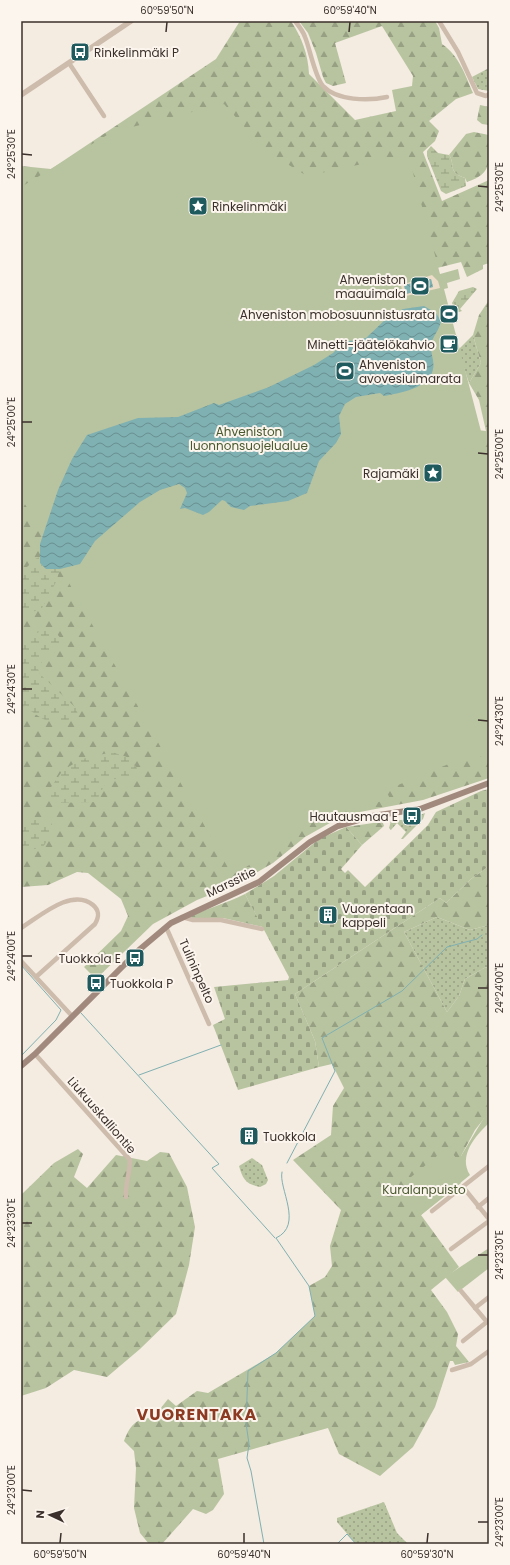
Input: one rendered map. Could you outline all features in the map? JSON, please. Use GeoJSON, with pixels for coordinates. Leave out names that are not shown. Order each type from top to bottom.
{"type":"FeatureCollection","features":[{"type":"Feature","properties":{"kind":"main road","name":"Marssitie"},"geometry":{"type":"LineString","coordinates":[[21,1066],[35,1054],[139,950],[166,927],[181,917],[259,882],[310,842],[338,826],[372,816],[420,809],[489,783]]}},
{"type":"Feature","properties":{"kind":"street"},"geometry":{"type":"LineString","coordinates":[[21,95],[131,21]]}},
{"type":"Feature","properties":{"kind":"street"},"geometry":{"type":"LineString","coordinates":[[295,21],[304,35],[323,86],[352,99],[372,100],[387,96]]}},
{"type":"Feature","properties":{"kind":"street"},"geometry":{"type":"LineString","coordinates":[[439,21],[458,52],[478,93],[487,95]]}},
{"type":"Feature","properties":{"kind":"street"},"geometry":{"type":"LineString","coordinates":[[69,63],[104,116]]}},
{"type":"Feature","properties":{"kind":"street"},"geometry":{"type":"LineString","coordinates":[[21,928],[70,899],[82,899],[90,902],[98,912],[98,918],[95,924],[37,976]]}},
{"type":"Feature","properties":{"kind":"street"},"geometry":{"type":"LineString","coordinates":[[181,917],[193,920],[221,920],[262,929]]}},
{"type":"Feature","properties":{"kind":"street","name":"Tulininpelto"},"geometry":{"type":"LineString","coordinates":[[166,927],[209,1024]]}},
{"type":"Feature","properties":{"kind":"street"},"geometry":{"type":"LineString","coordinates":[[21,961],[37,976],[72,1016]]}},
{"type":"Feature","properties":{"kind":"street","name":"Liukuuskalliontie"},"geometry":{"type":"LineString","coordinates":[[35,1054],[130,1160],[130,1168],[125,1187],[126,1198]]}},
{"type":"Feature","properties":{"kind":"street"},"geometry":{"type":"LineString","coordinates":[[432,1212],[489,1166]]}},
{"type":"Feature","properties":{"kind":"street"},"geometry":{"type":"LineString","coordinates":[[451,1249],[489,1220],[463,1187]]}},
{"type":"Feature","properties":{"kind":"street"},"geometry":{"type":"LineString","coordinates":[[478,1207],[489,1198]]}},
{"type":"Feature","properties":{"kind":"street"},"geometry":{"type":"LineString","coordinates":[[461,1291],[488,1321],[463,1341]]}},
{"type":"Feature","properties":{"kind":"street"},"geometry":{"type":"LineString","coordinates":[[475,1308],[489,1297]]}},
{"type":"Feature","properties":{"kind":"street"},"geometry":{"type":"LineString","coordinates":[[452,1370],[472,1364],[489,1351]]}},
{"type":"Feature","properties":{"kind":"green space","name":"Ahveniston luonnonsuojelualue"},"geometry":{"type":"Polygon","coordinates":[[[240,21],[291,21],[304,46],[309,74],[355,120],[396,111],[392,90],[412,86],[413,76],[382,26],[335,43],[346,83],[333,86],[326,83],[308,33],[299,21],[435,21],[439,28],[442,44],[457,60],[473,93],[456,99],[429,121],[439,131],[435,141],[423,152],[442,201],[489,180],[489,263],[483,265],[483,269],[467,277],[461,262],[437,268],[448,427],[486,431],[479,400],[469,383],[481,363],[473,335],[479,315],[489,300],[489,778],[423,800],[344,815],[305,837],[273,863],[235,885],[197,900],[153,924],[96,979],[84,967],[121,931],[128,916],[121,899],[88,873],[77,872],[48,885],[21,887],[21,166],[51,169],[216,59],[240,21]]]}},
{"type":"Feature","properties":{"kind":"green space"},"geometry":{"type":"Polygon","coordinates":[[[489,68],[489,91],[478,89],[472,77],[489,68]]]}},
{"type":"Feature","properties":{"kind":"green space","name":"Ahveniston luonnonsuojelualue"},"geometry":{"type":"Polygon","coordinates":[[[224,104],[266,151],[307,176],[408,154],[440,274],[458,269],[460,279],[447,283],[448,288],[444,289],[489,462],[489,755],[451,763],[386,790],[390,799],[310,820],[277,849],[232,875],[21,497],[21,187],[112,132],[224,104]]]}},
{"type":"Feature","properties":{"kind":"green space"},"geometry":{"type":"Polygon","coordinates":[[[480,105],[489,107],[489,125],[482,124],[477,120],[480,105]]]}},
{"type":"Feature","properties":{"kind":"green space"},"geometry":{"type":"Polygon","coordinates":[[[474,132],[489,135],[489,158],[486,170],[476,178],[467,182],[465,178],[459,176],[454,171],[449,155],[466,134],[474,132]]]}},
{"type":"Feature","properties":{"kind":"green space"},"geometry":{"type":"Polygon","coordinates":[[[431,146],[438,153],[449,155],[454,171],[459,176],[465,178],[466,186],[446,194],[441,191],[427,156],[427,151],[431,146]]]}},
{"type":"Feature","properties":{"kind":"green space"},"geometry":{"type":"Polygon","coordinates":[[[473,287],[477,289],[460,309],[462,311],[455,311],[452,303],[459,291],[473,287]]]}},
{"type":"Feature","properties":{"kind":"green space"},"geometry":{"type":"Polygon","coordinates":[[[473,335],[481,363],[469,383],[458,350],[473,335]]]}},
{"type":"Feature","properties":{"kind":"green space"},"geometry":{"type":"Polygon","coordinates":[[[40,557],[40,563],[46,569],[60,569],[56,582],[42,608],[21,617],[21,592],[24,574],[27,567],[40,557]]]}},
{"type":"Feature","properties":{"kind":"green space"},"geometry":{"type":"Polygon","coordinates":[[[48,629],[58,635],[62,643],[62,647],[43,660],[38,669],[40,674],[76,708],[78,715],[61,722],[47,721],[21,705],[21,641],[33,634],[48,629]]]}},
{"type":"Feature","properties":{"kind":"green space"},"geometry":{"type":"Polygon","coordinates":[[[112,752],[130,758],[137,768],[132,777],[107,780],[96,802],[52,803],[49,790],[63,770],[82,759],[112,752]]]}},
{"type":"Feature","properties":{"kind":"green space"},"geometry":{"type":"Polygon","coordinates":[[[489,789],[489,866],[471,879],[446,903],[440,898],[295,994],[315,1041],[319,1067],[238,1090],[213,1025],[225,1019],[214,987],[288,980],[289,977],[245,894],[274,876],[319,839],[346,827],[362,845],[341,869],[345,873],[348,870],[365,887],[428,825],[436,812],[481,791],[489,789]]]}},
{"type":"Feature","properties":{"kind":"green space"},"geometry":{"type":"Polygon","coordinates":[[[425,813],[423,819],[403,839],[401,839],[406,832],[397,823],[391,830],[389,828],[391,821],[410,819],[425,813]]]}},
{"type":"Feature","properties":{"kind":"green space"},"geometry":{"type":"Polygon","coordinates":[[[36,817],[49,820],[55,829],[43,847],[27,851],[21,849],[21,821],[36,817]]]}},
{"type":"Feature","properties":{"kind":"green space"},"geometry":{"type":"Polygon","coordinates":[[[380,822],[383,823],[384,826],[362,845],[346,827],[380,822]]]}},
{"type":"Feature","properties":{"kind":"green space"},"geometry":{"type":"Polygon","coordinates":[[[489,866],[489,925],[470,930],[437,917],[404,932],[447,1012],[459,996],[465,979],[486,967],[489,970],[489,1112],[475,1130],[461,1156],[461,1166],[448,1148],[421,1170],[461,1183],[421,1215],[459,1267],[431,1290],[447,1312],[458,1334],[456,1346],[469,1362],[455,1365],[453,1361],[450,1361],[435,1407],[413,1447],[380,1476],[339,1454],[328,1428],[218,1459],[224,1494],[213,1510],[206,1514],[193,1509],[162,1544],[149,1544],[140,1533],[134,1508],[136,1468],[134,1451],[124,1441],[131,1427],[137,1421],[153,1418],[168,1399],[176,1406],[197,1391],[208,1393],[276,1353],[315,1316],[309,1286],[325,1277],[332,1266],[330,1246],[341,1210],[293,1160],[331,1135],[333,1106],[344,1088],[332,1064],[319,1067],[315,1041],[295,994],[440,898],[446,903],[471,879],[489,866]]]}},
{"type":"Feature","properties":{"kind":"green space"},"geometry":{"type":"Polygon","coordinates":[[[245,894],[263,927],[223,918],[188,918],[202,911],[245,894]]]}},
{"type":"Feature","properties":{"kind":"green space"},"geometry":{"type":"Polygon","coordinates":[[[437,917],[470,930],[489,925],[489,970],[486,967],[465,979],[459,996],[447,1012],[404,932],[437,917]]]}},
{"type":"Feature","properties":{"kind":"green space","name":"Kuralanpuisto"},"geometry":{"type":"Polygon","coordinates":[[[489,1095],[489,1123],[478,1134],[467,1154],[467,1168],[470,1175],[421,1215],[401,1189],[411,1177],[448,1147],[461,1165],[461,1156],[485,1116],[489,1095]]]}},
{"type":"Feature","properties":{"kind":"green space"},"geometry":{"type":"Polygon","coordinates":[[[78,1149],[83,1154],[74,1177],[87,1188],[116,1155],[147,1161],[160,1152],[169,1153],[187,1187],[195,1227],[189,1265],[176,1314],[140,1349],[107,1377],[74,1370],[46,1388],[21,1396],[21,1195],[54,1163],[78,1149]]]}},
{"type":"Feature","properties":{"kind":"green space"},"geometry":{"type":"Polygon","coordinates":[[[252,1158],[262,1165],[268,1180],[266,1184],[260,1187],[246,1181],[239,1166],[252,1158]]]}},
{"type":"Feature","properties":{"kind":"green space"},"geometry":{"type":"Polygon","coordinates":[[[489,1248],[489,1268],[458,1292],[445,1277],[489,1248]]]}},
{"type":"Feature","properties":{"kind":"green space"},"geometry":{"type":"Polygon","coordinates":[[[384,1502],[397,1533],[408,1544],[356,1544],[337,1522],[337,1518],[384,1502]]]}},
{"type":"Feature","properties":{"kind":"shaded area"},"geometry":{"type":"Polygon","coordinates":[[[432,275],[438,281],[440,288],[406,296],[403,295],[401,285],[432,275]],[[431,279],[404,285],[406,294],[433,287],[431,279]]]}},
{"type":"Feature","properties":{"kind":"water"},"geometry":{"type":"Polygon","coordinates":[[[431,279],[433,287],[406,294],[404,285],[431,279]]]}},
{"type":"Feature","properties":{"kind":"water"},"geometry":{"type":"Polygon","coordinates":[[[424,306],[436,313],[441,321],[431,344],[433,369],[431,375],[420,385],[406,391],[384,396],[380,393],[356,397],[345,404],[339,416],[341,434],[336,443],[319,461],[307,493],[288,501],[250,506],[244,510],[231,507],[222,500],[209,512],[203,515],[185,508],[180,509],[187,493],[185,488],[179,484],[160,490],[140,502],[95,541],[80,564],[60,569],[46,569],[40,563],[40,544],[58,490],[72,459],[87,435],[138,418],[178,417],[214,403],[219,405],[269,387],[314,365],[333,353],[344,342],[366,338],[388,317],[403,309],[424,306]]]}},
{"type":"Feature","properties":{"kind":"waterway"},"geometry":{"type":"LineString","coordinates":[[287,1163],[335,1071],[322,1038],[402,991],[447,947],[477,939],[482,935]]}},
{"type":"Feature","properties":{"kind":"waterway"},"geometry":{"type":"LineString","coordinates":[[21,965],[61,1010],[56,1020],[21,1056]]}},
{"type":"Feature","properties":{"kind":"waterway"},"geometry":{"type":"LineString","coordinates":[[81,1013],[219,1164],[212,1168],[275,1238]]}},
{"type":"Feature","properties":{"kind":"waterway"},"geometry":{"type":"LineString","coordinates":[[139,1075],[221,1045]]}},
{"type":"Feature","properties":{"kind":"waterway"},"geometry":{"type":"LineString","coordinates":[[264,1544],[251,1471],[247,1458],[249,1444],[246,1423],[248,1371],[276,1353],[315,1316],[309,1286],[276,1238],[284,1232],[288,1224],[289,1216],[283,1187],[282,1172]]}},
{"type":"Feature","properties":{"kind":"waterway"},"geometry":{"type":"LineString","coordinates":[[337,1544],[347,1534],[356,1544]]}},
{"type":"Feature","properties":{"kind":"place","name":"Rinkelinmäki P"},"geometry":{"type":"Point","coordinates":[80,52]}},
{"type":"Feature","properties":{"kind":"place","name":"Rinkelinmäki"},"geometry":{"type":"Point","coordinates":[198,206]}},
{"type":"Feature","properties":{"kind":"place","name":"Ahveniston maauimala"},"geometry":{"type":"Point","coordinates":[420,286]}},
{"type":"Feature","properties":{"kind":"place","name":"Ahveniston mobosuunnistusrata"},"geometry":{"type":"Point","coordinates":[449,314]}},
{"type":"Feature","properties":{"kind":"place","name":"Minetti-jäätelökahvio"},"geometry":{"type":"Point","coordinates":[449,344]}},
{"type":"Feature","properties":{"kind":"place","name":"Ahveniston avovesiuimarata"},"geometry":{"type":"Point","coordinates":[345,371]}},
{"type":"Feature","properties":{"kind":"place","name":"Rajamäki"},"geometry":{"type":"Point","coordinates":[433,473]}},
{"type":"Feature","properties":{"kind":"place","name":"Hautausmaa E"},"geometry":{"type":"Point","coordinates":[412,816]}},
{"type":"Feature","properties":{"kind":"place","name":"Vuorentaan kappeli"},"geometry":{"type":"Point","coordinates":[328,915]}},
{"type":"Feature","properties":{"kind":"place","name":"Tuokkola E"},"geometry":{"type":"Point","coordinates":[135,958]}},
{"type":"Feature","properties":{"kind":"place","name":"Tuokkola P"},"geometry":{"type":"Point","coordinates":[96,983]}},
{"type":"Feature","properties":{"kind":"place","name":"Tuokkola"},"geometry":{"type":"Point","coordinates":[249,1136]}},
{"type":"Feature","properties":{"kind":"district","name":"VUORENTAKA"},"geometry":{"type":"Point","coordinates":[197,1414]}}]}
